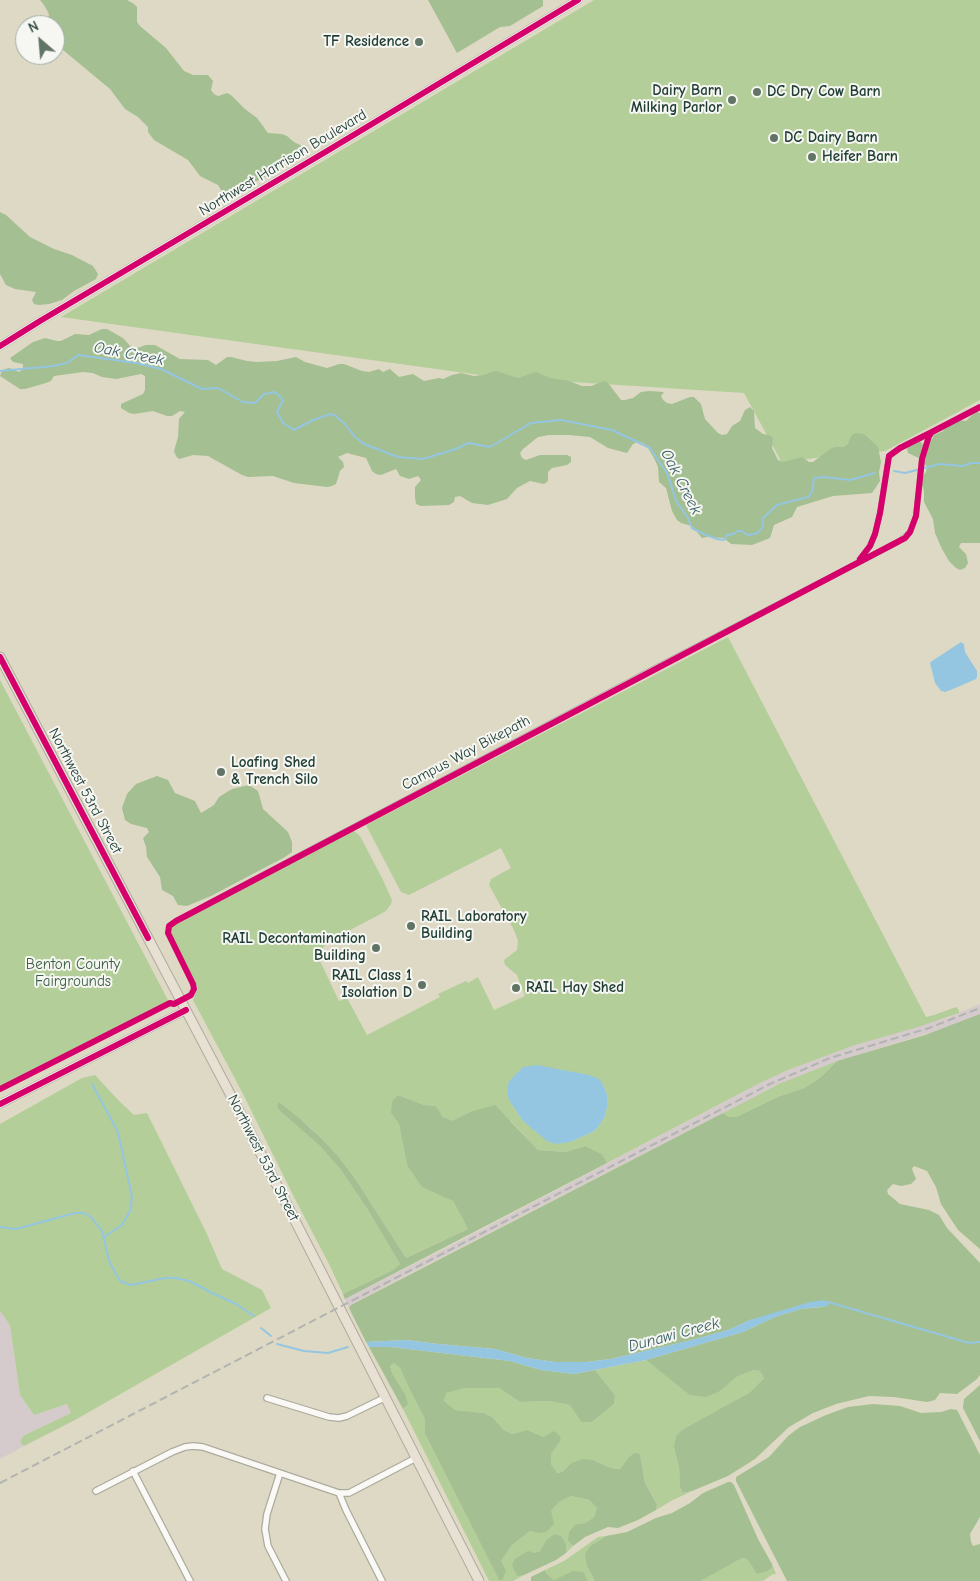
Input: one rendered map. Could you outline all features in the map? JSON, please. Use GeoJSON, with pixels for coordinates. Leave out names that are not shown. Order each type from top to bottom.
{"type":"FeatureCollection","features":[{"type":"Feature","properties":{"kind":"main road","name":"Northwest Harrison Boulevard"},"geometry":{"type":"LineString","coordinates":[[0,346],[578,0]]}},
{"type":"Feature","properties":{"kind":"main road","name":"Northwest 53rd Street"},"geometry":{"type":"LineString","coordinates":[[0,657],[186,1010],[479,1581]]}},
{"type":"Feature","properties":{"kind":"main road"},"geometry":{"type":"LineString","coordinates":[[0,1104],[186,1010]]}},
{"type":"Feature","properties":{"kind":"street","name":"Campus Way Bikepath"},"geometry":{"type":"LineString","coordinates":[[855,564],[867,551],[875,534],[888,456],[980,407]]}},
{"type":"Feature","properties":{"kind":"street","name":"Campus Way Bikepath"},"geometry":{"type":"LineString","coordinates":[[206,905],[898,542],[910,532],[916,516],[922,459],[927,440],[932,432]]}},
{"type":"Feature","properties":{"kind":"street"},"geometry":{"type":"LineString","coordinates":[[267,1398],[329,1417],[339,1418],[386,1397]]}},
{"type":"Feature","properties":{"kind":"street"},"geometry":{"type":"LineString","coordinates":[[96,1490],[172,1452],[193,1446],[203,1447],[339,1493],[349,1493],[416,1458]]}},
{"type":"Feature","properties":{"kind":"street"},"geometry":{"type":"LineString","coordinates":[[134,1472],[190,1581]]}},
{"type":"Feature","properties":{"kind":"street"},"geometry":{"type":"LineString","coordinates":[[280,1473],[266,1514],[265,1529],[268,1546],[286,1581]]}},
{"type":"Feature","properties":{"kind":"street"},"geometry":{"type":"LineString","coordinates":[[339,1493],[382,1581]]}},
{"type":"Feature","properties":{"kind":"shaded area"},"geometry":{"type":"Polygon","coordinates":[[[980,1004],[980,1014],[954,1025],[837,1061],[781,1083],[399,1279],[351,1305],[349,1308],[345,1299],[458,1242],[758,1084],[788,1070],[855,1045],[949,1017],[980,1004]]]}},
{"type":"Feature","properties":{"kind":"shaded area"},"geometry":{"type":"Polygon","coordinates":[[[0,1311],[10,1325],[20,1395],[34,1415],[68,1404],[71,1413],[23,1436],[20,1442],[24,1446],[0,1459],[0,1311]]]}},
{"type":"Feature","properties":{"kind":"green space"},"geometry":{"type":"Polygon","coordinates":[[[40,0],[127,0],[137,7],[137,22],[140,26],[166,48],[184,71],[193,75],[208,75],[213,81],[211,90],[214,94],[218,96],[227,93],[231,95],[257,118],[268,133],[287,136],[302,146],[303,150],[271,174],[244,187],[238,193],[227,194],[218,185],[200,176],[188,160],[154,140],[148,132],[148,127],[138,117],[125,109],[110,89],[65,52],[65,15],[49,15],[40,0]]]}},
{"type":"Feature","properties":{"kind":"green space"},"geometry":{"type":"Polygon","coordinates":[[[428,0],[543,0],[543,6],[510,26],[500,27],[457,53],[428,0]]]}},
{"type":"Feature","properties":{"kind":"green space"},"geometry":{"type":"Polygon","coordinates":[[[594,0],[980,0],[980,400],[885,451],[828,456],[782,463],[744,393],[494,377],[61,317],[594,0]]]}},
{"type":"Feature","properties":{"kind":"green space"},"geometry":{"type":"Polygon","coordinates":[[[0,212],[6,215],[30,237],[93,266],[98,274],[96,279],[62,300],[39,305],[34,304],[32,300],[36,292],[15,289],[6,285],[0,274],[0,212]]]}},
{"type":"Feature","properties":{"kind":"green space"},"geometry":{"type":"Polygon","coordinates":[[[102,329],[107,329],[123,338],[132,348],[155,345],[180,359],[208,360],[216,365],[227,357],[257,362],[277,361],[296,357],[305,362],[327,368],[344,364],[369,372],[379,369],[383,372],[390,369],[399,377],[413,374],[424,381],[443,379],[461,373],[474,376],[496,371],[518,378],[536,372],[550,378],[569,381],[582,386],[591,386],[604,381],[608,383],[621,400],[633,398],[641,392],[649,391],[664,392],[661,396],[663,400],[672,404],[694,397],[701,404],[705,419],[722,435],[727,434],[732,426],[740,421],[745,410],[750,407],[754,411],[755,428],[773,438],[772,448],[778,460],[783,462],[802,457],[809,462],[813,462],[830,449],[844,447],[855,433],[864,434],[878,447],[881,462],[880,481],[872,493],[833,496],[797,507],[792,517],[774,525],[770,538],[752,545],[731,544],[724,538],[702,538],[692,526],[677,520],[672,511],[666,488],[659,482],[658,467],[654,458],[647,446],[638,442],[633,444],[627,453],[608,448],[590,437],[549,435],[538,437],[523,449],[520,453],[522,458],[526,460],[540,455],[567,455],[571,457],[571,462],[567,465],[552,468],[548,472],[548,481],[544,484],[530,481],[517,488],[507,499],[488,505],[472,503],[460,496],[455,497],[454,502],[449,505],[421,506],[416,504],[415,497],[415,487],[421,480],[418,476],[409,479],[400,476],[396,469],[381,475],[376,474],[372,471],[366,458],[347,453],[338,457],[343,462],[344,467],[340,471],[336,484],[332,486],[294,483],[273,476],[248,477],[208,456],[193,455],[179,459],[176,456],[174,451],[178,437],[179,419],[185,412],[180,411],[172,416],[153,411],[134,414],[121,408],[121,404],[143,394],[145,390],[145,376],[141,374],[116,379],[83,372],[54,376],[51,381],[25,389],[20,389],[0,376],[5,369],[10,368],[19,372],[23,369],[23,364],[13,362],[10,358],[33,342],[45,338],[61,341],[75,334],[89,335],[102,329]]]}},
{"type":"Feature","properties":{"kind":"green space"},"geometry":{"type":"Polygon","coordinates":[[[977,412],[980,413],[980,543],[961,543],[959,547],[966,554],[968,563],[965,568],[960,570],[949,561],[942,549],[935,533],[933,519],[924,502],[924,491],[920,479],[926,472],[927,467],[921,459],[908,453],[907,448],[911,443],[919,440],[925,447],[929,445],[934,435],[943,431],[948,424],[957,420],[966,421],[977,412]]]}},
{"type":"Feature","properties":{"kind":"green space"},"geometry":{"type":"Polygon","coordinates":[[[728,637],[926,1017],[956,1007],[959,1013],[855,1045],[788,1070],[607,1163],[602,1154],[585,1146],[566,1152],[538,1150],[511,1121],[470,1112],[454,1122],[443,1117],[436,1106],[424,1105],[398,1095],[391,1113],[399,1124],[407,1165],[442,1195],[453,1201],[468,1229],[406,1258],[356,1180],[338,1156],[312,1129],[279,1102],[280,1111],[320,1146],[341,1170],[368,1210],[400,1264],[393,1270],[343,1294],[242,1092],[193,1000],[198,988],[171,936],[171,928],[175,923],[350,831],[354,831],[360,836],[383,880],[392,900],[391,904],[386,911],[329,941],[319,952],[319,959],[339,1001],[347,998],[367,1035],[440,997],[438,994],[466,981],[468,983],[478,977],[494,1010],[525,996],[517,975],[505,965],[504,960],[517,950],[518,941],[514,930],[489,885],[491,879],[511,868],[501,848],[409,895],[401,892],[366,825],[728,637]],[[603,1084],[509,1100],[523,1121],[570,1142],[593,1132],[599,1126],[605,1116],[607,1095],[603,1084]]]}},
{"type":"Feature","properties":{"kind":"green space","name":"Benton County Fairgrounds"},"geometry":{"type":"Polygon","coordinates":[[[0,680],[170,1004],[0,1091],[0,680]]]}},
{"type":"Feature","properties":{"kind":"green space"},"geometry":{"type":"Polygon","coordinates":[[[157,776],[168,780],[175,793],[195,801],[201,813],[214,805],[219,797],[232,789],[249,785],[258,791],[263,809],[288,832],[292,842],[292,852],[211,896],[187,906],[178,905],[173,896],[162,890],[160,877],[147,857],[143,838],[149,832],[147,828],[131,824],[125,820],[122,808],[127,794],[136,784],[157,776]]]}},
{"type":"Feature","properties":{"kind":"green space"},"geometry":{"type":"Polygon","coordinates":[[[980,1014],[980,1249],[958,1230],[941,1204],[936,1187],[927,1171],[914,1166],[912,1169],[916,1179],[911,1184],[901,1186],[893,1184],[887,1190],[888,1194],[900,1204],[929,1210],[939,1215],[947,1228],[980,1263],[980,1375],[957,1394],[940,1393],[935,1400],[927,1402],[894,1397],[869,1396],[836,1404],[813,1413],[789,1427],[755,1459],[728,1476],[683,1493],[680,1487],[679,1467],[674,1447],[676,1436],[684,1429],[749,1393],[764,1378],[760,1371],[754,1370],[738,1376],[720,1391],[706,1397],[690,1395],[646,1360],[743,1332],[775,1317],[801,1309],[822,1307],[828,1303],[750,1320],[728,1330],[696,1339],[611,1359],[586,1362],[555,1362],[527,1358],[495,1349],[406,1340],[366,1342],[349,1308],[351,1305],[723,1113],[729,1117],[736,1117],[780,1096],[804,1088],[821,1077],[837,1061],[925,1035],[980,1014]]]}},
{"type":"Feature","properties":{"kind":"green space"},"geometry":{"type":"Polygon","coordinates":[[[837,1061],[821,1077],[804,1088],[780,1096],[736,1117],[729,1117],[723,1113],[781,1083],[837,1061]]]}},
{"type":"Feature","properties":{"kind":"green space"},"geometry":{"type":"Polygon","coordinates":[[[95,1075],[134,1115],[147,1113],[206,1232],[222,1269],[262,1290],[271,1308],[75,1420],[24,1446],[20,1442],[23,1436],[71,1413],[67,1404],[34,1415],[20,1395],[10,1325],[0,1311],[0,1124],[82,1078],[95,1075]]]}},
{"type":"Feature","properties":{"kind":"green space"},"geometry":{"type":"Polygon","coordinates":[[[398,1095],[424,1105],[436,1106],[443,1117],[453,1121],[470,1112],[495,1105],[538,1150],[566,1152],[585,1146],[602,1154],[607,1163],[345,1299],[343,1294],[393,1270],[400,1264],[368,1210],[341,1170],[320,1146],[280,1111],[277,1106],[279,1102],[299,1118],[338,1156],[356,1180],[406,1258],[468,1229],[453,1201],[422,1187],[407,1165],[399,1124],[391,1113],[392,1102],[398,1095]]]}},
{"type":"Feature","properties":{"kind":"green space"},"geometry":{"type":"Polygon","coordinates":[[[369,1347],[391,1347],[510,1361],[541,1370],[574,1374],[595,1370],[615,1395],[614,1404],[592,1422],[581,1422],[570,1405],[549,1401],[520,1402],[499,1388],[465,1388],[446,1393],[444,1401],[455,1410],[484,1413],[492,1417],[504,1430],[512,1434],[527,1430],[544,1437],[554,1431],[561,1437],[551,1454],[551,1464],[557,1473],[562,1472],[570,1464],[582,1459],[593,1460],[611,1468],[620,1469],[629,1457],[635,1453],[640,1454],[645,1483],[657,1504],[656,1510],[618,1528],[608,1527],[585,1537],[573,1546],[568,1541],[569,1532],[576,1524],[585,1523],[594,1517],[597,1508],[589,1500],[571,1496],[559,1502],[551,1511],[554,1524],[546,1532],[530,1531],[512,1545],[501,1561],[506,1571],[502,1580],[499,1580],[425,1434],[425,1419],[400,1368],[394,1363],[390,1366],[392,1373],[405,1394],[408,1404],[403,1409],[369,1347]]]}},
{"type":"Feature","properties":{"kind":"green space"},"geometry":{"type":"Polygon","coordinates":[[[646,1360],[668,1376],[720,1391],[738,1376],[754,1370],[760,1371],[764,1378],[749,1393],[728,1405],[674,1447],[679,1467],[680,1487],[683,1493],[692,1491],[656,1510],[657,1503],[645,1483],[640,1454],[629,1457],[620,1469],[611,1468],[593,1460],[570,1464],[562,1472],[556,1473],[551,1464],[551,1454],[559,1443],[527,1430],[512,1434],[504,1430],[492,1417],[484,1413],[455,1410],[444,1401],[445,1393],[465,1388],[499,1388],[520,1402],[549,1401],[570,1405],[581,1422],[592,1422],[614,1404],[615,1395],[595,1370],[646,1360]]]}},
{"type":"Feature","properties":{"kind":"green space"},"geometry":{"type":"Polygon","coordinates":[[[394,1363],[400,1368],[425,1419],[425,1434],[499,1580],[501,1561],[512,1545],[530,1531],[538,1533],[551,1511],[559,1502],[571,1496],[589,1500],[597,1508],[594,1517],[585,1523],[576,1524],[568,1541],[573,1546],[566,1553],[566,1544],[561,1537],[554,1534],[546,1540],[540,1551],[534,1553],[517,1575],[524,1575],[513,1581],[489,1581],[403,1409],[405,1408],[405,1394],[392,1373],[390,1366],[394,1363]]]}},
{"type":"Feature","properties":{"kind":"green space"},"geometry":{"type":"Polygon","coordinates":[[[980,1385],[980,1441],[963,1408],[964,1399],[980,1385]]]}},
{"type":"Feature","properties":{"kind":"green space"},"geometry":{"type":"Polygon","coordinates":[[[873,1404],[900,1406],[921,1413],[957,1410],[980,1455],[980,1517],[970,1534],[973,1546],[980,1544],[980,1581],[787,1581],[736,1481],[736,1477],[769,1457],[788,1436],[800,1427],[848,1407],[873,1404]]]}},
{"type":"Feature","properties":{"kind":"green space"},"geometry":{"type":"Polygon","coordinates":[[[728,1482],[734,1485],[758,1539],[772,1564],[772,1568],[757,1574],[747,1559],[742,1558],[701,1581],[595,1581],[587,1566],[585,1554],[590,1546],[606,1536],[627,1532],[656,1518],[672,1513],[703,1493],[728,1482]]]}},
{"type":"Feature","properties":{"kind":"green space"},"geometry":{"type":"Polygon","coordinates":[[[554,1534],[561,1536],[566,1544],[566,1553],[556,1560],[524,1575],[517,1576],[512,1565],[515,1559],[528,1551],[534,1553],[540,1551],[546,1540],[554,1534]]]}},
{"type":"Feature","properties":{"kind":"green space"},"geometry":{"type":"Polygon","coordinates":[[[606,1536],[590,1546],[587,1566],[595,1581],[588,1581],[586,1578],[560,1578],[554,1580],[546,1573],[545,1570],[564,1561],[598,1537],[606,1536]]]}},
{"type":"Feature","properties":{"kind":"green space"},"geometry":{"type":"Polygon","coordinates":[[[742,1558],[747,1559],[757,1574],[772,1568],[772,1564],[776,1574],[763,1581],[701,1581],[742,1558]]]}},
{"type":"Feature","properties":{"kind":"green space"},"geometry":{"type":"Polygon","coordinates":[[[545,1570],[554,1580],[573,1571],[583,1572],[588,1581],[531,1581],[531,1577],[545,1570]]]}},
{"type":"Feature","properties":{"kind":"water"},"geometry":{"type":"Polygon","coordinates":[[[961,642],[964,644],[965,652],[977,671],[977,677],[953,689],[945,692],[941,691],[935,683],[930,663],[961,642]]]}},
{"type":"Feature","properties":{"kind":"water"},"geometry":{"type":"Polygon","coordinates":[[[537,1065],[589,1075],[599,1079],[607,1095],[607,1107],[605,1116],[593,1132],[570,1142],[556,1144],[547,1141],[523,1121],[509,1100],[507,1091],[509,1081],[523,1067],[537,1065]]]}},
{"type":"Feature","properties":{"kind":"water"},"geometry":{"type":"Polygon","coordinates":[[[824,1300],[829,1306],[801,1309],[775,1317],[743,1332],[646,1360],[574,1374],[541,1370],[510,1361],[391,1347],[369,1347],[366,1342],[406,1340],[495,1349],[527,1358],[555,1362],[586,1362],[611,1359],[696,1339],[728,1330],[750,1320],[810,1302],[824,1300]]]}},
{"type":"Feature","properties":{"kind":"waterway","name":"Oak Creek"},"geometry":{"type":"LineString","coordinates":[[0,371],[53,366],[67,363],[78,355],[136,363],[161,369],[202,389],[218,388],[243,402],[255,403],[264,394],[275,392],[283,400],[277,412],[283,423],[294,430],[313,420],[331,414],[345,424],[355,437],[364,444],[398,457],[423,459],[456,449],[468,443],[490,447],[531,423],[561,420],[612,430],[650,448],[668,475],[676,501],[688,518],[692,528],[717,539],[724,540],[727,535],[734,534],[737,531],[748,535],[758,533],[763,526],[763,518],[777,505],[808,497],[812,492],[814,478],[824,477],[850,480],[875,473]]}},
{"type":"Feature","properties":{"kind":"waterway","name":"Oak Creek"},"geometry":{"type":"LineString","coordinates":[[894,471],[905,473],[940,464],[963,466],[971,463],[980,463]]}},
{"type":"Feature","properties":{"kind":"waterway"},"geometry":{"type":"LineString","coordinates":[[92,1084],[118,1132],[132,1197],[130,1211],[122,1225],[104,1237]]}},
{"type":"Feature","properties":{"kind":"waterway","name":"Dunawi Creek"},"geometry":{"type":"LineString","coordinates":[[0,1227],[16,1229],[75,1213],[84,1213],[91,1217],[102,1231],[109,1261],[120,1281],[131,1285],[165,1278],[189,1281],[236,1304],[254,1316]]}},
{"type":"Feature","properties":{"kind":"waterway","name":"Dunawi Creek"},"geometry":{"type":"LineString","coordinates":[[826,1303],[828,1302],[969,1343],[980,1342]]}},
{"type":"Feature","properties":{"kind":"waterway","name":"Dunawi Creek"},"geometry":{"type":"LineString","coordinates":[[261,1328],[271,1336]]}},
{"type":"Feature","properties":{"kind":"waterway","name":"Dunawi Creek"},"geometry":{"type":"LineString","coordinates":[[277,1344],[304,1351],[328,1353],[348,1347]]}},
{"type":"Feature","properties":{"kind":"railway"},"geometry":{"type":"LineString","coordinates":[[0,1483],[770,1084],[830,1058],[929,1028],[980,1008]]}},
{"type":"Feature","properties":{"kind":"cycle path"},"geometry":{"type":"LineString","coordinates":[[0,346],[578,0]]}},
{"type":"Feature","properties":{"kind":"cycle path"},"geometry":{"type":"LineString","coordinates":[[0,1089],[170,1003],[174,1004],[191,995],[194,989],[193,984],[168,933],[169,926],[176,921],[905,538],[910,532],[916,516],[922,459],[929,436],[932,432],[980,407]]}},
{"type":"Feature","properties":{"kind":"cycle path"},"geometry":{"type":"LineString","coordinates":[[860,559],[870,546],[875,534],[889,456],[900,448],[932,432]]}},
{"type":"Feature","properties":{"kind":"cycle path"},"geometry":{"type":"LineString","coordinates":[[0,657],[148,938]]}},
{"type":"Feature","properties":{"kind":"cycle path"},"geometry":{"type":"LineString","coordinates":[[0,1104],[186,1010]]}},
{"type":"Feature","properties":{"kind":"place","name":"TF Residence"},"geometry":{"type":"Point","coordinates":[419,42]}},
{"type":"Feature","properties":{"kind":"place","name":"DC Dry Cow Barn"},"geometry":{"type":"Point","coordinates":[757,92]}},
{"type":"Feature","properties":{"kind":"place","name":"Dairy Barn Milking Parlor"},"geometry":{"type":"Point","coordinates":[732,100]}},
{"type":"Feature","properties":{"kind":"place","name":"DC Dairy Barn"},"geometry":{"type":"Point","coordinates":[774,138]}},
{"type":"Feature","properties":{"kind":"place","name":"Heifer Barn"},"geometry":{"type":"Point","coordinates":[812,157]}},
{"type":"Feature","properties":{"kind":"place","name":"Loafing Shed & Trench Silo"},"geometry":{"type":"Point","coordinates":[221,772]}},
{"type":"Feature","properties":{"kind":"place","name":"RAIL Laboratory Building"},"geometry":{"type":"Point","coordinates":[411,926]}},
{"type":"Feature","properties":{"kind":"place","name":"RAIL Decontamination Building"},"geometry":{"type":"Point","coordinates":[376,948]}},
{"type":"Feature","properties":{"kind":"place","name":"RAIL Class 1 Isolation D"},"geometry":{"type":"Point","coordinates":[422,985]}},
{"type":"Feature","properties":{"kind":"place","name":"RAIL Hay Shed"},"geometry":{"type":"Point","coordinates":[516,988]}}]}
